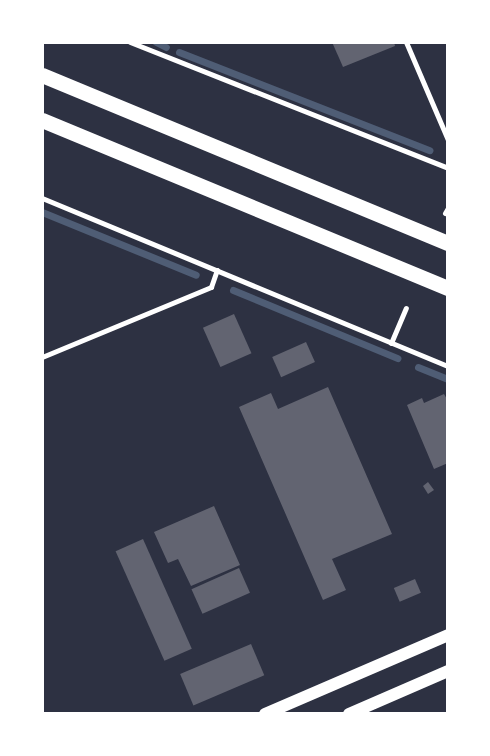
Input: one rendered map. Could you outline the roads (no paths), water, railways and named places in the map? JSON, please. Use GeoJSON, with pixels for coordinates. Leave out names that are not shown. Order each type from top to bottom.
{"type":"FeatureCollection","features":[{"type":"Feature","properties":{"kind":"highway"},"geometry":{"type":"LineString","coordinates":[[42,75],[448,243]]}},
{"type":"Feature","properties":{"kind":"highway"},"geometry":{"type":"LineString","coordinates":[[42,120],[448,288]]}},
{"type":"Feature","properties":{"kind":"main road"},"geometry":{"type":"LineString","coordinates":[[265,714],[448,635]]}},
{"type":"Feature","properties":{"kind":"main road"},"geometry":{"type":"LineString","coordinates":[[348,714],[448,671]]}},
{"type":"Feature","properties":{"kind":"street"},"geometry":{"type":"LineString","coordinates":[[130,42],[448,168]]}},
{"type":"Feature","properties":{"kind":"street"},"geometry":{"type":"LineString","coordinates":[[406,42],[448,140]]}},
{"type":"Feature","properties":{"kind":"street"},"geometry":{"type":"LineString","coordinates":[[42,198],[448,366]]}},
{"type":"Feature","properties":{"kind":"street"},"geometry":{"type":"LineString","coordinates":[[42,357],[211,286],[217,270]]}},
{"type":"Feature","properties":{"kind":"street"},"geometry":{"type":"LineString","coordinates":[[392,343],[406,308]]}},
{"type":"Feature","properties":{"kind":"waterway"},"geometry":{"type":"LineString","coordinates":[[156,42],[166,47]]}},
{"type":"Feature","properties":{"kind":"waterway"},"geometry":{"type":"LineString","coordinates":[[179,52],[429,150]]}},
{"type":"Feature","properties":{"kind":"waterway"},"geometry":{"type":"LineString","coordinates":[[42,212],[196,275]]}},
{"type":"Feature","properties":{"kind":"waterway"},"geometry":{"type":"LineString","coordinates":[[233,290],[397,358]]}},
{"type":"Feature","properties":{"kind":"waterway"},"geometry":{"type":"LineString","coordinates":[[418,367],[448,379]]}}]}
